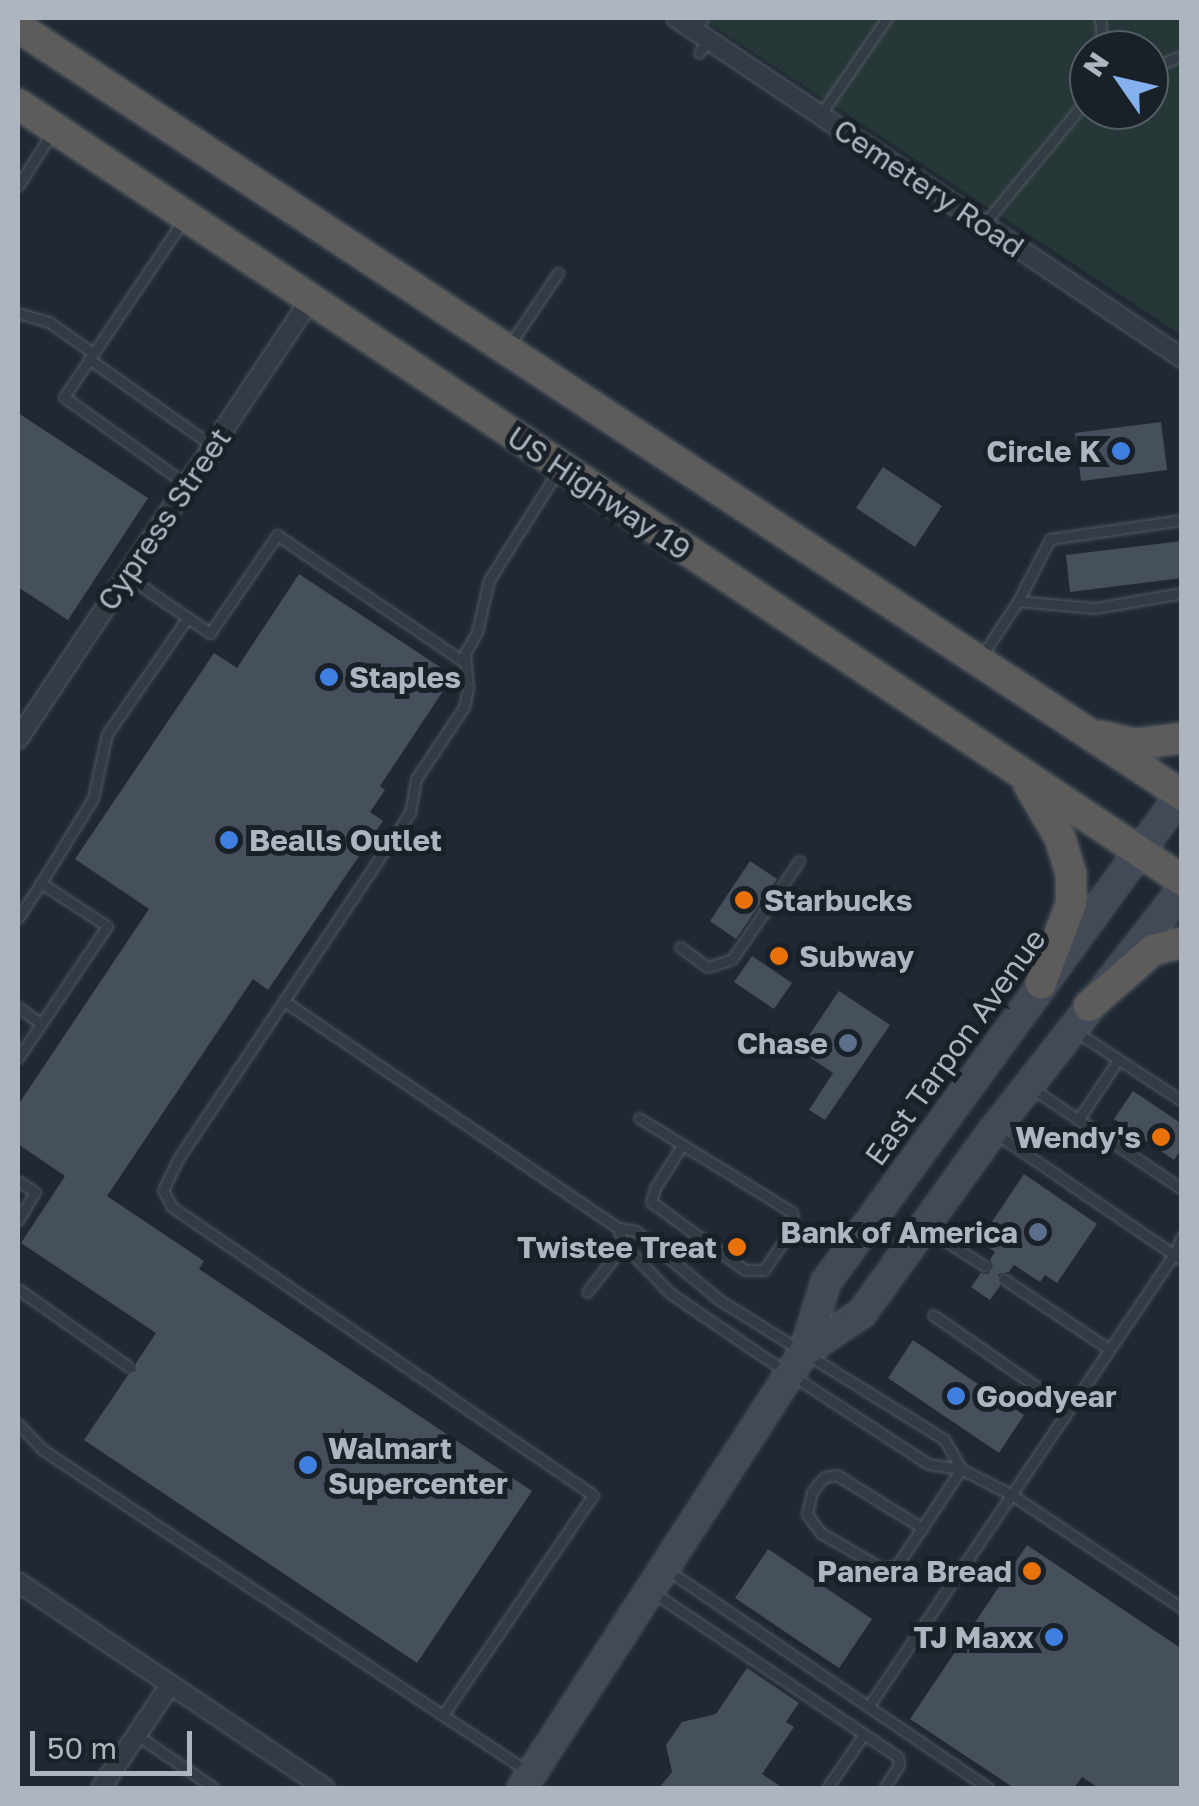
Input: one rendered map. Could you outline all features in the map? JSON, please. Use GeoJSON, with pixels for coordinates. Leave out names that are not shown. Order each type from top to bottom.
{"type":"FeatureCollection","features":[{"type":"Feature","properties":{"kind":"highway"},"geometry":{"type":"LineString","coordinates":[[25,34],[1181,794]]}},
{"type":"Feature","properties":{"kind":"highway","name":"US Highway 19"},"geometry":{"type":"LineString","coordinates":[[18,104],[1182,880]]}},
{"type":"Feature","properties":{"kind":"highway"},"geometry":{"type":"LineString","coordinates":[[1085,732],[1136,744],[1182,738]]}},
{"type":"Feature","properties":{"kind":"highway"},"geometry":{"type":"LineString","coordinates":[[1025,778],[1060,838],[1071,874],[1071,904],[1041,983]]}},
{"type":"Feature","properties":{"kind":"highway"},"geometry":{"type":"LineString","coordinates":[[1080,1017],[1153,950],[1182,943]]}},
{"type":"Feature","properties":{"kind":"main road","name":"East Tarpon Avenue"},"geometry":{"type":"LineString","coordinates":[[530,1783],[797,1362],[826,1282],[1181,794]]}},
{"type":"Feature","properties":{"kind":"main road","name":"East Tarpon Avenue"},"geometry":{"type":"LineString","coordinates":[[797,1362],[862,1313],[993,1131],[1182,890]]}},
{"type":"Feature","properties":{"kind":"street","name":"Cemetery Road"},"geometry":{"type":"LineString","coordinates":[[676,18],[1182,358]]}},
{"type":"Feature","properties":{"kind":"street","name":"Cypress Street"},"geometry":{"type":"LineString","coordinates":[[18,738],[310,300]]}},
{"type":"Feature","properties":{"kind":"street"},"geometry":{"type":"LineString","coordinates":[[18,1582],[313,1785]]}},
{"type":"Feature","properties":{"kind":"street"},"geometry":{"type":"LineString","coordinates":[[102,1788],[170,1685]]}},
{"type":"Feature","properties":{"kind":"lane"},"geometry":{"type":"LineString","coordinates":[[820,115],[886,18]]}},
{"type":"Feature","properties":{"kind":"lane"},"geometry":{"type":"LineString","coordinates":[[983,225],[1069,121]]}},
{"type":"Feature","properties":{"kind":"lane"},"geometry":{"type":"LineString","coordinates":[[18,186],[54,128]]}},
{"type":"Feature","properties":{"kind":"lane"},"geometry":{"type":"LineString","coordinates":[[186,216],[64,397],[187,484]]}},
{"type":"Feature","properties":{"kind":"lane"},"geometry":{"type":"LineString","coordinates":[[506,351],[558,273]]}},
{"type":"Feature","properties":{"kind":"lane"},"geometry":{"type":"LineString","coordinates":[[18,313],[49,322],[213,446]]}},
{"type":"Feature","properties":{"kind":"lane"},"geometry":{"type":"LineString","coordinates":[[443,1716],[592,1495],[166,1202],[166,1178],[410,813],[416,779],[464,707],[468,688],[464,662],[478,632],[489,580],[560,468]]}},
{"type":"Feature","properties":{"kind":"lane"},"geometry":{"type":"LineString","coordinates":[[977,663],[1018,601],[1050,539],[1182,520]]}},
{"type":"Feature","properties":{"kind":"lane"},"geometry":{"type":"LineString","coordinates":[[127,576],[210,633],[277,536],[464,662]]}},
{"type":"Feature","properties":{"kind":"lane"},"geometry":{"type":"LineString","coordinates":[[1018,601],[1096,608],[1182,594]]}},
{"type":"Feature","properties":{"kind":"lane"},"geometry":{"type":"LineString","coordinates":[[18,918],[93,798],[107,734],[188,617]]}},
{"type":"Feature","properties":{"kind":"lane"},"geometry":{"type":"LineString","coordinates":[[680,947],[708,968],[732,960],[799,861]]}},
{"type":"Feature","properties":{"kind":"lane"},"geometry":{"type":"LineString","coordinates":[[18,1058],[107,926],[41,883]]}},
{"type":"Feature","properties":{"kind":"lane"},"geometry":{"type":"LineString","coordinates":[[284,1001],[618,1228],[636,1232],[683,1274],[928,1464],[961,1469],[1012,1495],[1182,1608]]}},
{"type":"Feature","properties":{"kind":"lane"},"geometry":{"type":"LineString","coordinates":[[18,1007],[40,1023]]}},
{"type":"Feature","properties":{"kind":"lane"},"geometry":{"type":"LineString","coordinates":[[1080,1017],[1118,1060],[1182,1100]]}},
{"type":"Feature","properties":{"kind":"lane"},"geometry":{"type":"LineString","coordinates":[[1078,1120],[1118,1060]]}},
{"type":"Feature","properties":{"kind":"lane"},"geometry":{"type":"LineString","coordinates":[[1028,1086],[1182,1189]]}},
{"type":"Feature","properties":{"kind":"lane"},"geometry":{"type":"LineString","coordinates":[[639,1118],[792,1212],[794,1226],[764,1270],[746,1270],[651,1202],[654,1188],[682,1145]]}},
{"type":"Feature","properties":{"kind":"lane"},"geometry":{"type":"LineString","coordinates":[[993,1131],[1178,1257]]}},
{"type":"Feature","properties":{"kind":"lane"},"geometry":{"type":"LineString","coordinates":[[18,1180],[35,1192],[18,1220]]}},
{"type":"Feature","properties":{"kind":"lane"},"geometry":{"type":"LineString","coordinates":[[618,1228],[624,1245],[670,1292],[944,1439],[961,1469]]}},
{"type":"Feature","properties":{"kind":"lane"},"geometry":{"type":"LineString","coordinates":[[924,1228],[985,1266]]}},
{"type":"Feature","properties":{"kind":"lane"},"geometry":{"type":"LineString","coordinates":[[868,1706],[1109,1349],[1178,1257],[1182,1236]]}},
{"type":"Feature","properties":{"kind":"lane"},"geometry":{"type":"LineString","coordinates":[[587,1292],[624,1245]]}},
{"type":"Feature","properties":{"kind":"lane"},"geometry":{"type":"LineString","coordinates":[[1004,1279],[1109,1349]]}},
{"type":"Feature","properties":{"kind":"lane"},"geometry":{"type":"LineString","coordinates":[[18,1289],[129,1366]]}},
{"type":"Feature","properties":{"kind":"lane"},"geometry":{"type":"LineString","coordinates":[[933,1316],[1069,1410]]}},
{"type":"Feature","properties":{"kind":"lane"},"geometry":{"type":"LineString","coordinates":[[18,1424],[43,1450],[443,1716],[530,1783]]}},
{"type":"Feature","properties":{"kind":"lane"},"geometry":{"type":"LineString","coordinates":[[922,1528],[837,1475],[824,1478],[812,1492],[807,1514],[821,1533],[882,1569],[897,1565],[922,1528],[961,1469]]}},
{"type":"Feature","properties":{"kind":"lane"},"geometry":{"type":"LineString","coordinates":[[659,1581],[868,1706],[988,1788]]}},
{"type":"Feature","properties":{"kind":"lane"},"geometry":{"type":"LineString","coordinates":[[659,1581],[898,1757],[899,1765],[884,1788]]}},
{"type":"Feature","properties":{"kind":"lane"},"geometry":{"type":"LineString","coordinates":[[827,1788],[864,1734]]}},
{"type":"Feature","properties":{"kind":"lane"},"geometry":{"type":"LineString","coordinates":[[137,1735],[214,1788]]}},
{"type":"Feature","properties":{"kind":"shaded area"},"geometry":{"type":"Polygon","coordinates":[[[701,18],[1181,18],[1181,335],[701,18]]]}},
{"type":"Feature","properties":{"kind":"building"},"geometry":{"type":"Polygon","coordinates":[[[18,413],[148,498],[68,620],[18,587],[18,413]]]}},
{"type":"Feature","properties":{"kind":"building","name":"Circle K"},"geometry":{"type":"Polygon","coordinates":[[[1161,422],[1167,470],[1081,481],[1075,433],[1161,422]]]}},
{"type":"Feature","properties":{"kind":"building"},"geometry":{"type":"Polygon","coordinates":[[[883,467],[942,506],[915,547],[856,508],[883,467]]]}},
{"type":"Feature","properties":{"kind":"building","name":"Circle K"},"geometry":{"type":"Polygon","coordinates":[[[1182,541],[1182,578],[1070,592],[1066,555],[1182,541]]]}},
{"type":"Feature","properties":{"kind":"building"},"geometry":{"type":"Polygon","coordinates":[[[299,574],[446,671],[438,683],[445,688],[380,786],[385,790],[370,812],[383,821],[268,990],[253,979],[107,1196],[204,1261],[199,1269],[532,1491],[417,1663],[84,1440],[128,1375],[136,1371],[136,1363],[156,1333],[21,1243],[65,1176],[18,1144],[18,1105],[149,909],[75,859],[214,653],[237,668],[299,574]]]}},
{"type":"Feature","properties":{"kind":"building","name":"Starbucks"},"geometry":{"type":"Polygon","coordinates":[[[750,861],[777,879],[736,939],[710,921],[750,861]]]}},
{"type":"Feature","properties":{"kind":"building"},"geometry":{"type":"Polygon","coordinates":[[[752,956],[792,983],[774,1009],[734,982],[752,956]]]}},
{"type":"Feature","properties":{"kind":"building"},"geometry":{"type":"Polygon","coordinates":[[[839,991],[890,1025],[825,1120],[809,1110],[833,1073],[799,1050],[839,991]]]}},
{"type":"Feature","properties":{"kind":"building","name":"Wendy's"},"geometry":{"type":"Polygon","coordinates":[[[1133,1091],[1182,1124],[1182,1149],[1174,1160],[1114,1119],[1133,1091]]]}},
{"type":"Feature","properties":{"kind":"building","name":"Bank of America"},"geometry":{"type":"Polygon","coordinates":[[[1024,1174],[1097,1224],[1057,1283],[1045,1275],[1040,1282],[1014,1265],[1009,1272],[998,1274],[1000,1286],[990,1300],[971,1287],[981,1273],[988,1274],[993,1267],[990,1259],[995,1252],[979,1241],[1024,1174]]]}},
{"type":"Feature","properties":{"kind":"building","name":"Goodyear"},"geometry":{"type":"Polygon","coordinates":[[[913,1340],[1024,1415],[999,1453],[888,1378],[913,1340]]]}},
{"type":"Feature","properties":{"kind":"building"},"geometry":{"type":"Polygon","coordinates":[[[1027,1545],[1182,1649],[1182,1788],[1099,1788],[1082,1777],[1074,1788],[1014,1788],[910,1719],[1027,1545]]]}},
{"type":"Feature","properties":{"kind":"building"},"geometry":{"type":"Polygon","coordinates":[[[768,1549],[872,1619],[839,1668],[735,1598],[768,1549]]]}},
{"type":"Feature","properties":{"kind":"building"},"geometry":{"type":"Polygon","coordinates":[[[747,1668],[799,1703],[786,1722],[794,1727],[762,1774],[783,1788],[659,1788],[672,1772],[666,1745],[682,1722],[716,1714],[747,1668]]]}},
{"type":"Feature","properties":{"kind":"place","name":"Circle K"},"geometry":{"type":"Point","coordinates":[1121,451]}},
{"type":"Feature","properties":{"kind":"place","name":"Staples"},"geometry":{"type":"Point","coordinates":[329,677]}},
{"type":"Feature","properties":{"kind":"place","name":"Bealls Outlet"},"geometry":{"type":"Point","coordinates":[229,840]}},
{"type":"Feature","properties":{"kind":"place","name":"Starbucks"},"geometry":{"type":"Point","coordinates":[744,900]}},
{"type":"Feature","properties":{"kind":"place","name":"Subway"},"geometry":{"type":"Point","coordinates":[779,956]}},
{"type":"Feature","properties":{"kind":"place","name":"Chase"},"geometry":{"type":"Point","coordinates":[848,1043]}},
{"type":"Feature","properties":{"kind":"place","name":"Wendy's"},"geometry":{"type":"Point","coordinates":[1161,1137]}},
{"type":"Feature","properties":{"kind":"place","name":"Bank of America"},"geometry":{"type":"Point","coordinates":[1038,1232]}},
{"type":"Feature","properties":{"kind":"place","name":"Twistee Treat"},"geometry":{"type":"Point","coordinates":[737,1247]}},
{"type":"Feature","properties":{"kind":"place","name":"Goodyear"},"geometry":{"type":"Point","coordinates":[956,1396]}},
{"type":"Feature","properties":{"kind":"place","name":"Walmart Supercenter"},"geometry":{"type":"Point","coordinates":[308,1465]}},
{"type":"Feature","properties":{"kind":"place","name":"Panera Bread"},"geometry":{"type":"Point","coordinates":[1032,1571]}},
{"type":"Feature","properties":{"kind":"place","name":"TJ Maxx"},"geometry":{"type":"Point","coordinates":[1054,1637]}}]}
